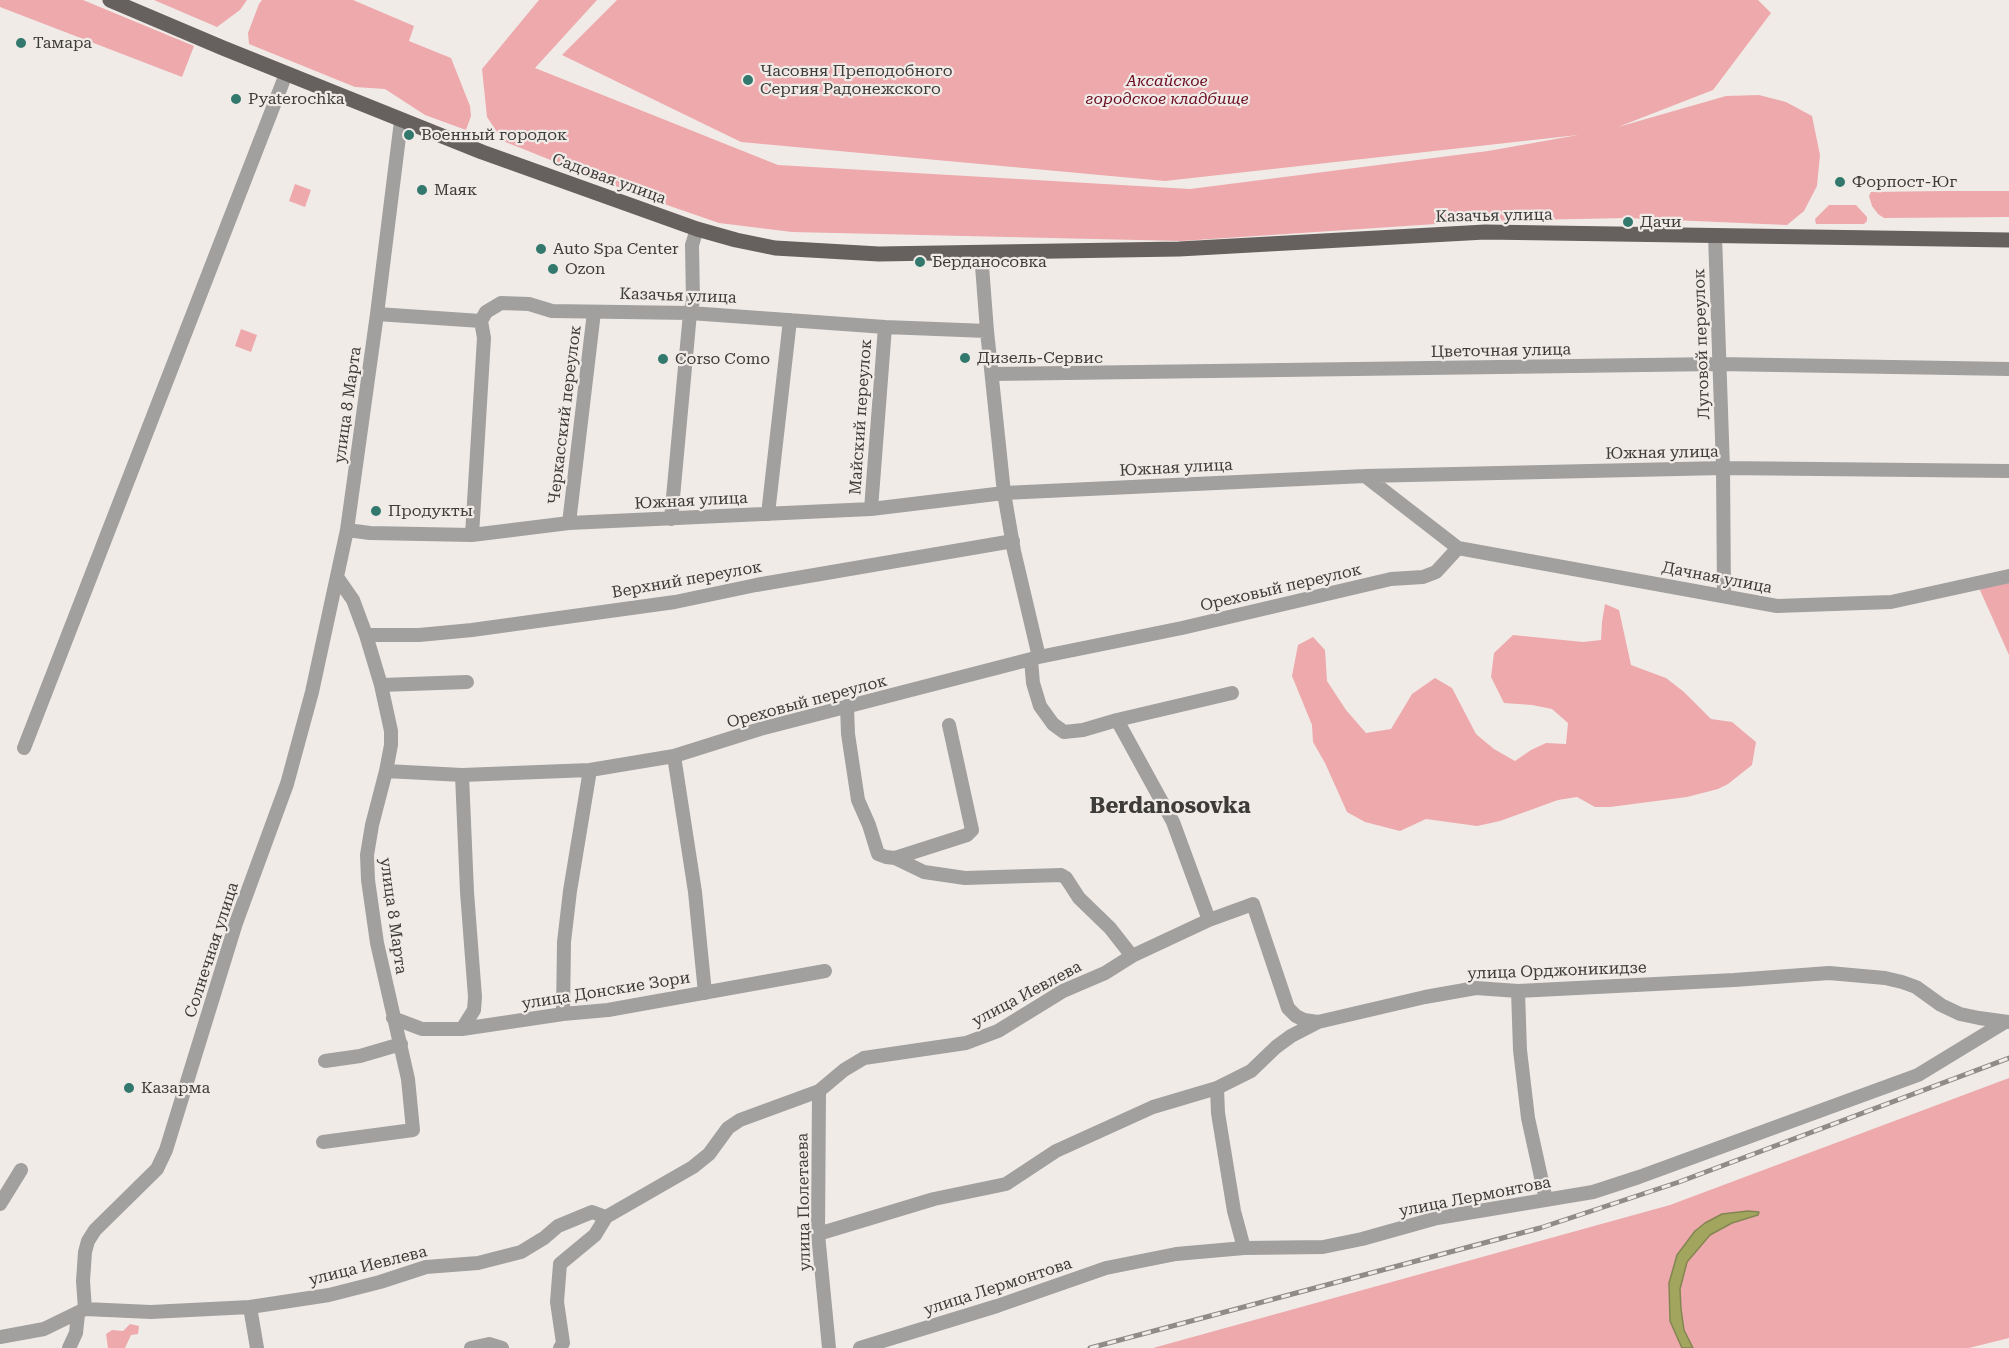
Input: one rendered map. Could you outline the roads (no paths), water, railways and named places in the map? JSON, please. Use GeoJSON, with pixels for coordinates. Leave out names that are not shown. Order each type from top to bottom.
{"type":"FeatureCollection","features":[{"type":"Feature","properties":{"kind":"main road","name":"Садовая улица"},"geometry":{"type":"LineString","coordinates":[[110,0],[286,74],[510,163],[697,229],[774,248],[879,254],[981,253]]}},
{"type":"Feature","properties":{"kind":"main road","name":"Казачья улица"},"geometry":{"type":"LineString","coordinates":[[981,253],[1179,249],[1485,232],[2009,240]]}},
{"type":"Feature","properties":{"kind":"street"},"geometry":{"type":"LineString","coordinates":[[24,748],[286,74]]}},
{"type":"Feature","properties":{"kind":"street","name":"улица 8 Марта"},"geometry":{"type":"LineString","coordinates":[[323,1142],[413,1130],[408,1079],[376,943],[367,855],[386,771],[391,731],[381,685],[366,635],[352,600],[337,577],[347,530],[401,120]]}},
{"type":"Feature","properties":{"kind":"street"},"geometry":{"type":"LineString","coordinates":[[671,519],[690,312],[693,301],[692,245],[697,229]]}},
{"type":"Feature","properties":{"kind":"street","name":"Луговой переулок"},"geometry":{"type":"LineString","coordinates":[[1714,235],[1723,468],[1724,596]]}},
{"type":"Feature","properties":{"kind":"street"},"geometry":{"type":"LineString","coordinates":[[981,253],[1004,493],[1035,659],[1033,683],[1040,706],[1053,724],[1064,732],[1083,730],[1232,693]]}},
{"type":"Feature","properties":{"kind":"street","name":"Казачья улица"},"geometry":{"type":"LineString","coordinates":[[481,321],[486,312],[501,303],[529,304],[552,311],[690,312],[885,327],[987,331]]}},
{"type":"Feature","properties":{"kind":"street","name":"Черкасский переулок"},"geometry":{"type":"LineString","coordinates":[[569,523],[594,312]]}},
{"type":"Feature","properties":{"kind":"street"},"geometry":{"type":"LineString","coordinates":[[377,314],[481,321],[484,338],[472,535]]}},
{"type":"Feature","properties":{"kind":"street"},"geometry":{"type":"LineString","coordinates":[[768,514],[790,320]]}},
{"type":"Feature","properties":{"kind":"street","name":"Майский переулок"},"geometry":{"type":"LineString","coordinates":[[871,509],[885,327]]}},
{"type":"Feature","properties":{"kind":"street","name":"Цветочная улица"},"geometry":{"type":"LineString","coordinates":[[993,374],[1718,364],[2009,369]]}},
{"type":"Feature","properties":{"kind":"street","name":"Южная улица"},"geometry":{"type":"LineString","coordinates":[[347,530],[370,533],[472,535],[569,523],[871,509],[1004,493],[1365,476],[1723,468],[2009,471]]}},
{"type":"Feature","properties":{"kind":"street"},"geometry":{"type":"LineString","coordinates":[[1365,476],[1458,548]]}},
{"type":"Feature","properties":{"kind":"street","name":"Верхний переулок"},"geometry":{"type":"LineString","coordinates":[[366,635],[419,635],[472,630],[675,602],[756,585],[1013,541]]}},
{"type":"Feature","properties":{"kind":"street","name":"Дачная улица"},"geometry":{"type":"LineString","coordinates":[[1458,548],[1777,606],[1892,602],[2009,576]]}},
{"type":"Feature","properties":{"kind":"street","name":"Ореховый переулок"},"geometry":{"type":"LineString","coordinates":[[386,771],[462,774],[590,770],[674,756],[760,729],[1035,659],[1182,628],[1391,579],[1423,577],[1436,572],[1458,548]]}},
{"type":"Feature","properties":{"kind":"street","name":"Солнечная улица"},"geometry":{"type":"LineString","coordinates":[[69,1348],[82,1311],[85,1252],[88,1241],[96,1230],[157,1169],[166,1150],[236,923],[287,784],[312,692],[337,577]]}},
{"type":"Feature","properties":{"kind":"street"},"geometry":{"type":"LineString","coordinates":[[381,685],[467,682]]}},
{"type":"Feature","properties":{"kind":"street"},"geometry":{"type":"LineString","coordinates":[[847,706],[848,734],[858,800],[878,854],[895,858],[924,872],[965,878],[1061,875],[1066,878],[1078,898],[1110,928],[1132,956]]}},
{"type":"Feature","properties":{"kind":"street"},"geometry":{"type":"LineString","coordinates":[[1117,720],[1173,822],[1209,920]]}},
{"type":"Feature","properties":{"kind":"street"},"geometry":{"type":"LineString","coordinates":[[895,858],[967,836],[972,830],[949,725]]}},
{"type":"Feature","properties":{"kind":"street"},"geometry":{"type":"LineString","coordinates":[[674,756],[695,892],[705,993]]}},
{"type":"Feature","properties":{"kind":"street"},"geometry":{"type":"LineString","coordinates":[[563,1014],[564,942],[590,770]]}},
{"type":"Feature","properties":{"kind":"street"},"geometry":{"type":"LineString","coordinates":[[462,774],[467,892],[475,997],[474,1010],[462,1029]]}},
{"type":"Feature","properties":{"kind":"street","name":"улица Иевлева"},"geometry":{"type":"LineString","coordinates":[[0,1337],[44,1329],[82,1311],[151,1312],[250,1307],[329,1295],[426,1267],[478,1263],[521,1252],[558,1226],[592,1212],[606,1217],[693,1167],[709,1154],[728,1128],[740,1120],[819,1090],[844,1070],[864,1058],[966,1042],[998,1031],[1063,991],[1105,972],[1132,956],[1209,920],[1253,904],[1288,1008],[1304,1020],[1318,1022]]}},
{"type":"Feature","properties":{"kind":"street","name":"улица Донские Зори"},"geometry":{"type":"LineString","coordinates":[[393,1018],[422,1029],[462,1029],[563,1014],[608,1010],[825,971]]}},
{"type":"Feature","properties":{"kind":"street","name":"улица Орджоникидзе"},"geometry":{"type":"LineString","coordinates":[[818,1234],[934,1199],[1006,1184],[1056,1151],[1153,1107],[1217,1088],[1251,1071],[1291,1036],[1318,1022],[1425,997],[1476,988],[1518,991],[1829,973],[1885,978],[1902,982],[1916,987],[1941,1005],[1960,1014],[2007,1022]]}},
{"type":"Feature","properties":{"kind":"street"},"geometry":{"type":"LineString","coordinates":[[1518,991],[1520,1050],[1528,1118],[1546,1200]]}},
{"type":"Feature","properties":{"kind":"street","name":"улица Лермонтова"},"geometry":{"type":"LineString","coordinates":[[860,1348],[998,1306],[1106,1268],[1176,1254],[1244,1248],[1323,1247],[1362,1239],[1437,1218],[1593,1192],[1918,1076],[2007,1022]]}},
{"type":"Feature","properties":{"kind":"street"},"geometry":{"type":"LineString","coordinates":[[325,1061],[360,1056],[401,1044]]}},
{"type":"Feature","properties":{"kind":"street"},"geometry":{"type":"LineString","coordinates":[[1217,1088],[1220,1124],[1234,1211],[1244,1248]]}},
{"type":"Feature","properties":{"kind":"street","name":"улица Полетаева"},"geometry":{"type":"LineString","coordinates":[[819,1090],[818,1234],[829,1348]]}},
{"type":"Feature","properties":{"kind":"street"},"geometry":{"type":"LineString","coordinates":[[0,1203],[21,1170]]}},
{"type":"Feature","properties":{"kind":"street"},"geometry":{"type":"LineString","coordinates":[[560,1348],[563,1342],[557,1302],[560,1264],[595,1235],[606,1217]]}},
{"type":"Feature","properties":{"kind":"street"},"geometry":{"type":"LineString","coordinates":[[250,1307],[257,1348]]}},
{"type":"Feature","properties":{"kind":"street"},"geometry":{"type":"LineString","coordinates":[[471,1348],[489,1344],[502,1348]]}},
{"type":"Feature","properties":{"kind":"railway"},"geometry":{"type":"LineString","coordinates":[[1090,1348],[1540,1228],[1679,1182],[2009,1058]]}},
{"type":"Feature","properties":{"kind":"place","name":"Тамара"},"geometry":{"type":"Point","coordinates":[21,43]}},
{"type":"Feature","properties":{"kind":"place","name":"Часовня Преподобного Сергия Радонежского"},"geometry":{"type":"Point","coordinates":[748,80]}},
{"type":"Feature","properties":{"kind":"place","name":"Pyaterochka"},"geometry":{"type":"Point","coordinates":[236,99]}},
{"type":"Feature","properties":{"kind":"place","name":"Военный городок"},"geometry":{"type":"Point","coordinates":[409,135]}},
{"type":"Feature","properties":{"kind":"place","name":"Форпост-Юг"},"geometry":{"type":"Point","coordinates":[1840,182]}},
{"type":"Feature","properties":{"kind":"place","name":"Маяк"},"geometry":{"type":"Point","coordinates":[422,190]}},
{"type":"Feature","properties":{"kind":"place","name":"Дачи"},"geometry":{"type":"Point","coordinates":[1628,222]}},
{"type":"Feature","properties":{"kind":"place","name":"Auto Spa Center"},"geometry":{"type":"Point","coordinates":[541,249]}},
{"type":"Feature","properties":{"kind":"place","name":"Берданосовка"},"geometry":{"type":"Point","coordinates":[920,262]}},
{"type":"Feature","properties":{"kind":"place","name":"Ozon"},"geometry":{"type":"Point","coordinates":[553,269]}},
{"type":"Feature","properties":{"kind":"place","name":"Дизель-Сервис"},"geometry":{"type":"Point","coordinates":[965,358]}},
{"type":"Feature","properties":{"kind":"place","name":"Corso Como"},"geometry":{"type":"Point","coordinates":[663,359]}},
{"type":"Feature","properties":{"kind":"place","name":"Продукты"},"geometry":{"type":"Point","coordinates":[376,511]}},
{"type":"Feature","properties":{"kind":"place","name":"Казарма"},"geometry":{"type":"Point","coordinates":[129,1088]}},
{"type":"Feature","properties":{"kind":"district","name":"Berdanosovka"},"geometry":{"type":"Point","coordinates":[1170,807]}},
{"type":"Feature","properties":{"kind":"park label","name":"Аксайское городское кладбище"},"geometry":{"type":"Point","coordinates":[1167,90]}}]}
